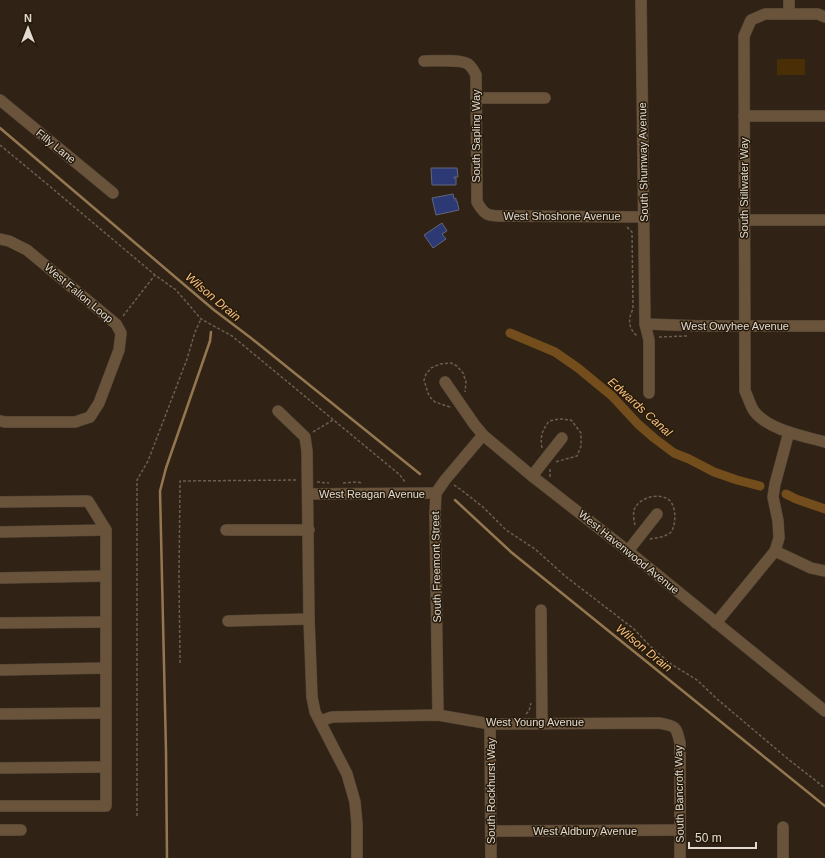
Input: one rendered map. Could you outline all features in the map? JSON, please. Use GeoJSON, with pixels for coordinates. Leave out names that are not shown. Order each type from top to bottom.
{"type":"FeatureCollection","features":[{"type":"Feature","properties":{"kind":"street","name":"South Shumway Avenue"},"geometry":{"type":"LineString","coordinates":[[641,0],[645,324],[649,340],[650,393]]}},
{"type":"Feature","properties":{"kind":"street"},"geometry":{"type":"LineString","coordinates":[[789,0],[789,14]]}},
{"type":"Feature","properties":{"kind":"street","name":"South Stillwater Way"},"geometry":{"type":"LineString","coordinates":[[789,432],[769,424],[758,416],[752,409],[745,391],[744,36],[751,20],[765,14],[818,14],[825,17]]}},
{"type":"Feature","properties":{"kind":"street","name":"South Sapling Way"},"geometry":{"type":"LineString","coordinates":[[424,61],[460,61],[467,63],[476,75],[477,202],[481,210]]}},
{"type":"Feature","properties":{"kind":"street"},"geometry":{"type":"LineString","coordinates":[[476,98],[545,98]]}},
{"type":"Feature","properties":{"kind":"street","name":"Filly Lane"},"geometry":{"type":"LineString","coordinates":[[0,100],[113,193]]}},
{"type":"Feature","properties":{"kind":"street"},"geometry":{"type":"LineString","coordinates":[[744,116],[825,116]]}},
{"type":"Feature","properties":{"kind":"street","name":"West Shoshone Avenue"},"geometry":{"type":"LineString","coordinates":[[481,210],[488,215],[504,216],[644,217]]}},
{"type":"Feature","properties":{"kind":"street"},"geometry":{"type":"LineString","coordinates":[[744,220],[825,220]]}},
{"type":"Feature","properties":{"kind":"street","name":"West Fallon Loop"},"geometry":{"type":"LineString","coordinates":[[0,239],[9,241],[27,250],[116,324],[121,334],[119,350],[99,403],[90,417],[74,422],[0,421]]}},
{"type":"Feature","properties":{"kind":"street","name":"West Owyhee Avenue"},"geometry":{"type":"LineString","coordinates":[[645,324],[702,326],[825,326]]}},
{"type":"Feature","properties":{"kind":"street","name":"West Havenwood Avenue"},"geometry":{"type":"LineString","coordinates":[[445,382],[474,424],[484,435],[532,476],[628,551],[825,711]]}},
{"type":"Feature","properties":{"kind":"street"},"geometry":{"type":"LineString","coordinates":[[278,411],[305,437],[307,451],[309,619],[312,697],[315,712],[347,774],[354,802],[357,824],[357,858]]}},
{"type":"Feature","properties":{"kind":"street"},"geometry":{"type":"LineString","coordinates":[[716,623],[775,551],[779,538],[778,521],[773,497],[774,484],[789,432],[825,442]]}},
{"type":"Feature","properties":{"kind":"street"},"geometry":{"type":"LineString","coordinates":[[436,493],[484,435]]}},
{"type":"Feature","properties":{"kind":"street"},"geometry":{"type":"LineString","coordinates":[[532,476],[562,438]]}},
{"type":"Feature","properties":{"kind":"street","name":"West Reagan Avenue"},"geometry":{"type":"LineString","coordinates":[[308,494],[403,488],[436,493]]}},
{"type":"Feature","properties":{"kind":"street","name":"South Freemont Street"},"geometry":{"type":"LineString","coordinates":[[436,493],[438,716]]}},
{"type":"Feature","properties":{"kind":"street"},"geometry":{"type":"LineString","coordinates":[[0,502],[88,501],[106,530],[106,806],[0,806]]}},
{"type":"Feature","properties":{"kind":"street"},"geometry":{"type":"LineString","coordinates":[[628,551],[657,514]]}},
{"type":"Feature","properties":{"kind":"street"},"geometry":{"type":"LineString","coordinates":[[0,532],[106,530]]}},
{"type":"Feature","properties":{"kind":"street"},"geometry":{"type":"LineString","coordinates":[[226,530],[308,530]]}},
{"type":"Feature","properties":{"kind":"street"},"geometry":{"type":"LineString","coordinates":[[775,551],[811,568],[825,571]]}},
{"type":"Feature","properties":{"kind":"street"},"geometry":{"type":"LineString","coordinates":[[0,578],[105,576]]}},
{"type":"Feature","properties":{"kind":"street"},"geometry":{"type":"LineString","coordinates":[[541,610],[542,723]]}},
{"type":"Feature","properties":{"kind":"street"},"geometry":{"type":"LineString","coordinates":[[228,621],[309,619]]}},
{"type":"Feature","properties":{"kind":"street"},"geometry":{"type":"LineString","coordinates":[[0,623],[105,622]]}},
{"type":"Feature","properties":{"kind":"street"},"geometry":{"type":"LineString","coordinates":[[0,670],[106,668]]}},
{"type":"Feature","properties":{"kind":"street"},"geometry":{"type":"LineString","coordinates":[[0,714],[106,713]]}},
{"type":"Feature","properties":{"kind":"street","name":"West Young Avenue"},"geometry":{"type":"LineString","coordinates":[[320,720],[332,717],[438,716],[490,724],[659,723],[672,725],[677,730]]}},
{"type":"Feature","properties":{"kind":"street","name":"South Rockhurst Way"},"geometry":{"type":"LineString","coordinates":[[490,724],[491,858]]}},
{"type":"Feature","properties":{"kind":"street","name":"South Bancroft Way"},"geometry":{"type":"LineString","coordinates":[[677,730],[680,743],[680,858]]}},
{"type":"Feature","properties":{"kind":"street"},"geometry":{"type":"LineString","coordinates":[[0,768],[106,767]]}},
{"type":"Feature","properties":{"kind":"street"},"geometry":{"type":"LineString","coordinates":[[783,827],[783,858]]}},
{"type":"Feature","properties":{"kind":"street"},"geometry":{"type":"LineString","coordinates":[[0,830],[21,830]]}},
{"type":"Feature","properties":{"kind":"street","name":"West Aldbury Avenue"},"geometry":{"type":"LineString","coordinates":[[491,831],[680,830]]}},
{"type":"Feature","properties":{"kind":"path"},"geometry":{"type":"LineString","coordinates":[[0,145],[155,275],[176,290],[201,319],[232,336],[400,475],[405,482],[410,483]]}},
{"type":"Feature","properties":{"kind":"path"},"geometry":{"type":"LineString","coordinates":[[627,226],[632,232],[633,309],[630,315],[630,328],[635,335],[649,340],[654,340],[660,337],[684,337],[692,335]]}},
{"type":"Feature","properties":{"kind":"path"},"geometry":{"type":"LineString","coordinates":[[116,324],[155,275]]}},
{"type":"Feature","properties":{"kind":"path"},"geometry":{"type":"LineString","coordinates":[[137,816],[137,480],[148,461],[201,319]]}},
{"type":"Feature","properties":{"kind":"path"},"geometry":{"type":"LineString","coordinates":[[453,409],[435,402],[429,396],[424,380],[426,374],[431,368],[440,364],[450,363],[457,366],[463,373],[466,382],[465,392]]}},
{"type":"Feature","properties":{"kind":"path"},"geometry":{"type":"LineString","coordinates":[[305,437],[333,420]]}},
{"type":"Feature","properties":{"kind":"path"},"geometry":{"type":"LineString","coordinates":[[542,452],[540,438],[549,421],[571,420],[581,433],[581,446],[577,456],[568,460],[552,463]]}},
{"type":"Feature","properties":{"kind":"path"},"geometry":{"type":"LineString","coordinates":[[550,479],[551,467]]}},
{"type":"Feature","properties":{"kind":"path"},"geometry":{"type":"LineString","coordinates":[[180,663],[180,481],[299,480]]}},
{"type":"Feature","properties":{"kind":"path"},"geometry":{"type":"LineString","coordinates":[[446,480],[483,507],[506,530],[535,549],[566,576],[634,630],[670,664],[697,680],[717,699],[788,759],[825,788]]}},
{"type":"Feature","properties":{"kind":"path"},"geometry":{"type":"LineString","coordinates":[[317,482],[333,483]]}},
{"type":"Feature","properties":{"kind":"path"},"geometry":{"type":"LineString","coordinates":[[338,483],[356,482],[369,484]]}},
{"type":"Feature","properties":{"kind":"path"},"geometry":{"type":"LineString","coordinates":[[403,488],[405,482]]}},
{"type":"Feature","properties":{"kind":"path"},"geometry":{"type":"LineString","coordinates":[[403,488],[405,482]]}},
{"type":"Feature","properties":{"kind":"path"},"geometry":{"type":"LineString","coordinates":[[635,530],[634,510],[641,501],[658,496],[666,498],[675,510],[675,520],[672,531],[665,536],[648,540]]}},
{"type":"Feature","properties":{"kind":"path"},"geometry":{"type":"LineString","coordinates":[[524,716],[529,711],[532,701]]}},
{"type":"Feature","properties":{"kind":"shaded area"},"geometry":{"type":"Polygon","coordinates":[[[777,59],[805,59],[805,75],[777,75],[777,59]]]}},
{"type":"Feature","properties":{"kind":"building"},"geometry":{"type":"Polygon","coordinates":[[[431,168],[457,168],[458,177],[454,177],[456,178],[456,185],[432,185],[431,168]]]}},
{"type":"Feature","properties":{"kind":"building"},"geometry":{"type":"Polygon","coordinates":[[[453,194],[454,199],[456,198],[459,210],[436,215],[432,198],[453,194]]]}},
{"type":"Feature","properties":{"kind":"building"},"geometry":{"type":"Polygon","coordinates":[[[442,223],[447,231],[442,234],[446,239],[433,248],[424,235],[442,223]]]}},
{"type":"Feature","properties":{"kind":"waterway","name":"Wilson Drain"},"geometry":{"type":"LineString","coordinates":[[0,128],[214,310],[420,474]]}},
{"type":"Feature","properties":{"kind":"waterway"},"geometry":{"type":"LineString","coordinates":[[167,858],[160,491],[166,468],[210,341],[211,332]]}},
{"type":"Feature","properties":{"kind":"waterway","name":"Edwards Canal"},"geometry":{"type":"LineString","coordinates":[[510,333],[555,352],[578,368],[612,396],[638,424],[674,453],[714,472],[760,486]]}},
{"type":"Feature","properties":{"kind":"waterway","name":"Edwards Canal"},"geometry":{"type":"LineString","coordinates":[[786,494],[825,509]]}},
{"type":"Feature","properties":{"kind":"waterway","name":"Wilson Drain"},"geometry":{"type":"LineString","coordinates":[[455,500],[511,552],[825,806]]}}]}
